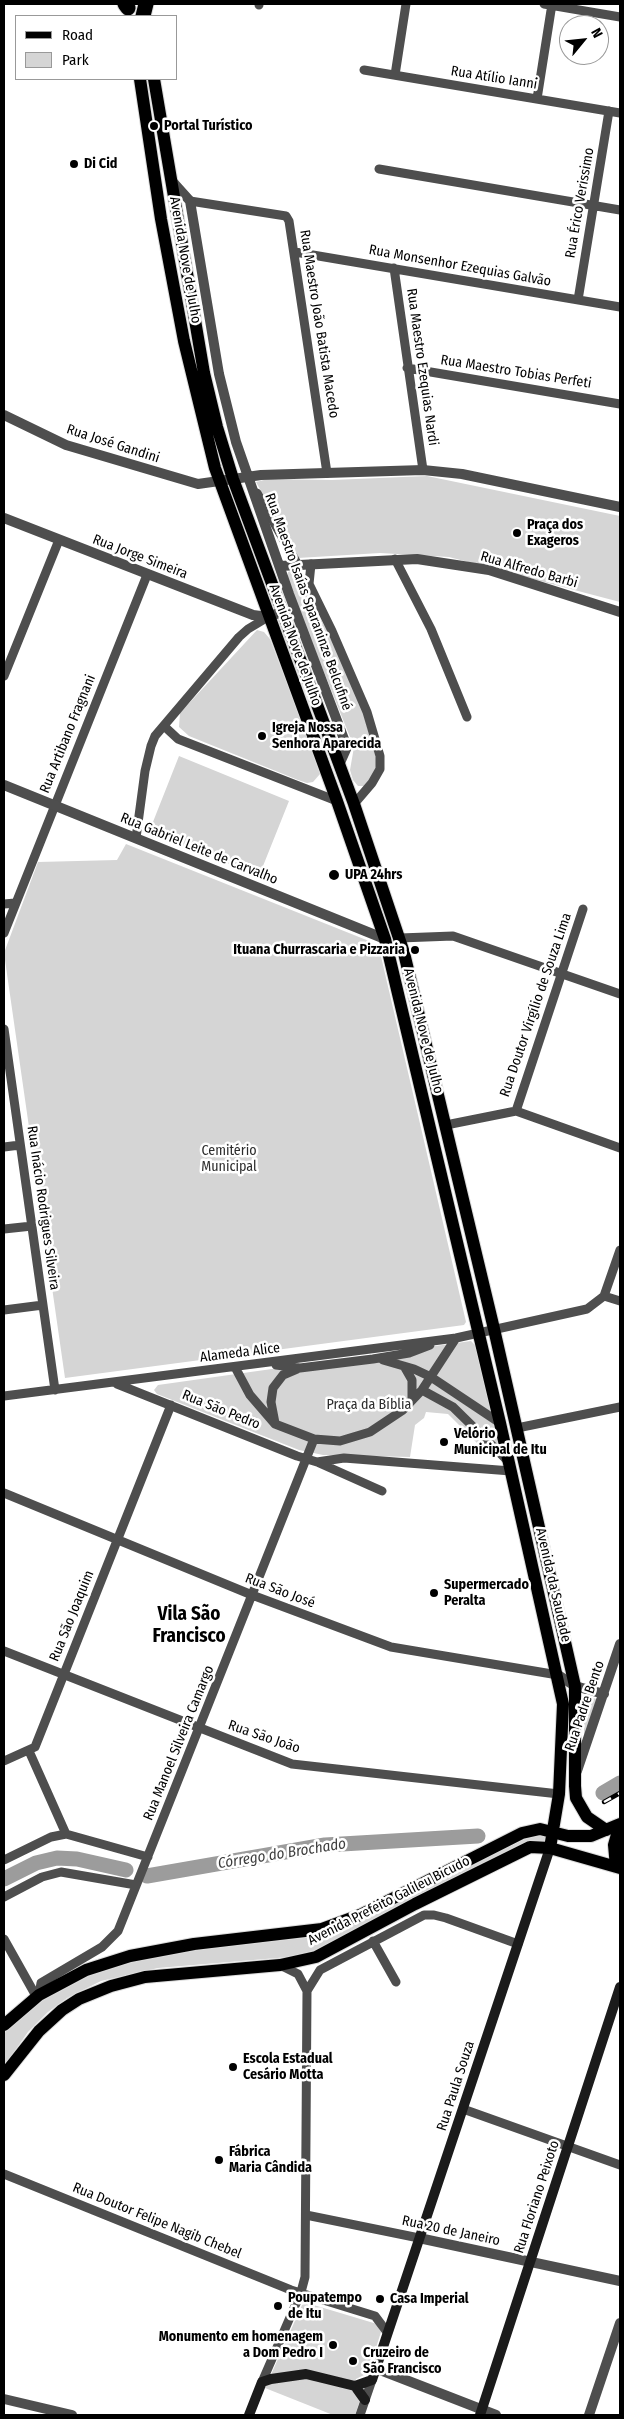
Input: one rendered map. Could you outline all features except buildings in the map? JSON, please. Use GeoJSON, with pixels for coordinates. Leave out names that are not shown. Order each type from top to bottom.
{"type":"FeatureCollection","features":[{"type":"Feature","properties":{"kind":"main road"},"geometry":{"type":"LineString","coordinates":[[130,7],[141,15]]}},
{"type":"Feature","properties":{"kind":"main road","name":"Avenida Nove de Julho"},"geometry":{"type":"LineString","coordinates":[[140,80],[161,219],[190,372],[218,482],[337,800],[385,939],[479,1333]]}},
{"type":"Feature","properties":{"kind":"main road","name":"Avenida Nove de Julho"},"geometry":{"type":"LineString","coordinates":[[154,80],[204,373],[233,479],[354,804],[400,938],[494,1329]]}},
{"type":"Feature","properties":{"kind":"main road"},"geometry":{"type":"LineString","coordinates":[[161,219],[172,222],[180,235]]}},
{"type":"Feature","properties":{"kind":"main road"},"geometry":{"type":"LineString","coordinates":[[378,918],[388,933],[400,938]]}},
{"type":"Feature","properties":{"kind":"main road"},"geometry":{"type":"LineString","coordinates":[[385,939],[399,948],[405,969],[410,977]]}},
{"type":"Feature","properties":{"kind":"main road","name":"Avenida da Saudade"},"geometry":{"type":"LineString","coordinates":[[494,1329],[575,1686],[576,1798],[592,1822],[606,1830]]}},
{"type":"Feature","properties":{"kind":"main road","name":"Avenida da Saudade"},"geometry":{"type":"LineString","coordinates":[[479,1333],[563,1704],[559,1794],[550,1848]]}},
{"type":"Feature","properties":{"kind":"main road"},"geometry":{"type":"LineString","coordinates":[[500,1423],[511,1431],[515,1448],[525,1464]]}},
{"type":"Feature","properties":{"kind":"main road"},"geometry":{"type":"LineString","coordinates":[[618,1867],[614,1845],[620,1824]]}},
{"type":"Feature","properties":{"kind":"main road","name":"Avenida Prefeito Galileu Bicudo"},"geometry":{"type":"LineString","coordinates":[[4,2025],[38,1996],[86,1970],[130,1956],[194,1944],[304,1933],[328,1927],[360,1915],[522,1833],[540,1830],[568,1836],[591,1836],[620,1824]]}},
{"type":"Feature","properties":{"kind":"main road","name":"Avenida Prefeito Galileu Bicudo"},"geometry":{"type":"LineString","coordinates":[[4,2075],[19,2054],[51,2019],[79,1999],[95,1991],[146,1977],[280,1965],[303,1961],[326,1953],[415,1904],[524,1850],[537,1846],[618,1867]]}},
{"type":"Feature","properties":{"kind":"main road","name":"Rua Paula Souza"},"geometry":{"type":"LineString","coordinates":[[372,2380],[550,1848]]}},
{"type":"Feature","properties":{"kind":"main road","name":"Rua Floriano Peixoto"},"geometry":{"type":"LineString","coordinates":[[481,2413],[620,1987]]}},
{"type":"Feature","properties":{"kind":"main road"},"geometry":{"type":"LineString","coordinates":[[249,2415],[262,2382],[292,2374],[306,2374],[355,2386],[372,2380]]}},
{"type":"Feature","properties":{"kind":"main road"},"geometry":{"type":"LineString","coordinates":[[355,2386],[365,2400]]}},
{"type":"Feature","properties":{"kind":"street"},"geometry":{"type":"LineString","coordinates":[[395,76],[406,4]]}},
{"type":"Feature","properties":{"kind":"street"},"geometry":{"type":"LineString","coordinates":[[537,99],[549,4],[620,17]]}},
{"type":"Feature","properties":{"kind":"street","name":"Rua Atílio Ianni"},"geometry":{"type":"LineString","coordinates":[[364,70],[620,113]]}},
{"type":"Feature","properties":{"kind":"street","name":"Rua Érico Verissimo"},"geometry":{"type":"LineString","coordinates":[[578,300],[609,111]]}},
{"type":"Feature","properties":{"kind":"street"},"geometry":{"type":"LineString","coordinates":[[379,170],[620,210]]}},
{"type":"Feature","properties":{"kind":"street"},"geometry":{"type":"LineString","coordinates":[[171,180],[190,201]]}},
{"type":"Feature","properties":{"kind":"street","name":"Rua Maestro João Batista Macedo"},"geometry":{"type":"LineString","coordinates":[[190,201],[286,216],[290,221],[327,473]]}},
{"type":"Feature","properties":{"kind":"street","name":"Rua Maestro Isaías Sparaninze Belcufiné"},"geometry":{"type":"LineString","coordinates":[[190,201],[219,374],[236,442],[347,747],[339,765]]}},
{"type":"Feature","properties":{"kind":"street","name":"Rua Monsenhor Ezequias Galvão"},"geometry":{"type":"LineString","coordinates":[[295,252],[620,307]]}},
{"type":"Feature","properties":{"kind":"street","name":"Rua Maestro Ezequias Nardi"},"geometry":{"type":"LineString","coordinates":[[394,268],[423,470]]}},
{"type":"Feature","properties":{"kind":"street","name":"Rua Maestro Tobias Perfeti"},"geometry":{"type":"LineString","coordinates":[[407,368],[620,404]]}},
{"type":"Feature","properties":{"kind":"street","name":"Rua José Gandini"},"geometry":{"type":"LineString","coordinates":[[4,415],[66,445],[198,484],[248,476],[423,470],[462,474],[620,507]]}},
{"type":"Feature","properties":{"kind":"street","name":"Rua Maestro Isaías Sparaninze Belcufiné"},"geometry":{"type":"LineString","coordinates":[[248,476],[298,565]]}},
{"type":"Feature","properties":{"kind":"street","name":"Rua Jorge Simeira"},"geometry":{"type":"LineString","coordinates":[[4,518],[253,615],[268,617]]}},
{"type":"Feature","properties":{"kind":"street"},"geometry":{"type":"LineString","coordinates":[[4,676],[59,540]]}},
{"type":"Feature","properties":{"kind":"street"},"geometry":{"type":"LineString","coordinates":[[395,559],[431,629],[467,717]]}},
{"type":"Feature","properties":{"kind":"street","name":"Rua Alfredo Barbi"},"geometry":{"type":"LineString","coordinates":[[280,566],[417,559],[489,570],[620,612]]}},
{"type":"Feature","properties":{"kind":"street","name":"Rua Maestro Isaías Sparaninze Belcufiné"},"geometry":{"type":"LineString","coordinates":[[311,564],[308,584],[359,694],[379,750],[380,769],[372,783],[354,804]]}},
{"type":"Feature","properties":{"kind":"street","name":"Rua Artibano Fragnani"},"geometry":{"type":"LineString","coordinates":[[15,902],[147,575]]}},
{"type":"Feature","properties":{"kind":"street"},"geometry":{"type":"LineString","coordinates":[[136,838],[150,746],[164,726],[239,638],[248,629],[281,611],[293,602]]}},
{"type":"Feature","properties":{"kind":"street"},"geometry":{"type":"LineString","coordinates":[[164,726],[178,739],[337,800]]}},
{"type":"Feature","properties":{"kind":"street","name":"Rua Gabriel Leite de Carvalho"},"geometry":{"type":"LineString","coordinates":[[4,785],[385,939]]}},
{"type":"Feature","properties":{"kind":"street"},"geometry":{"type":"LineString","coordinates":[[4,904],[15,902],[4,933]]}},
{"type":"Feature","properties":{"kind":"street","name":"Rua Doutor Virgílio de Souza Lima"},"geometry":{"type":"LineString","coordinates":[[516,1110],[583,909]]}},
{"type":"Feature","properties":{"kind":"street"},"geometry":{"type":"LineString","coordinates":[[400,938],[453,936],[620,994]]}},
{"type":"Feature","properties":{"kind":"street","name":"Rua Inácio Rodrigues Silveira"},"geometry":{"type":"LineString","coordinates":[[4,1029],[6,1065],[20,1145],[55,1390]]}},
{"type":"Feature","properties":{"kind":"street"},"geometry":{"type":"LineString","coordinates":[[446,1124],[516,1110],[620,1148]]}},
{"type":"Feature","properties":{"kind":"street"},"geometry":{"type":"LineString","coordinates":[[4,1147],[20,1145]]}},
{"type":"Feature","properties":{"kind":"street"},"geometry":{"type":"LineString","coordinates":[[4,1229],[32,1226]]}},
{"type":"Feature","properties":{"kind":"street"},"geometry":{"type":"LineString","coordinates":[[620,1250],[604,1296],[620,1301]]}},
{"type":"Feature","properties":{"kind":"street","name":"Alameda Alice"},"geometry":{"type":"LineString","coordinates":[[4,1396],[456,1338],[587,1308],[604,1296]]}},
{"type":"Feature","properties":{"kind":"street"},"geometry":{"type":"LineString","coordinates":[[4,1310],[43,1305]]}},
{"type":"Feature","properties":{"kind":"street"},"geometry":{"type":"LineString","coordinates":[[235,1367],[250,1395],[275,1424],[314,1440],[340,1441],[370,1432],[393,1418],[422,1390],[456,1338]]}},
{"type":"Feature","properties":{"kind":"street"},"geometry":{"type":"LineString","coordinates":[[275,1424],[271,1402],[274,1388],[283,1375],[300,1368],[409,1354],[443,1339]]}},
{"type":"Feature","properties":{"kind":"street"},"geometry":{"type":"LineString","coordinates":[[373,1359],[404,1366],[431,1377],[500,1423]]}},
{"type":"Feature","properties":{"kind":"street"},"geometry":{"type":"LineString","coordinates":[[268,1363],[300,1368]]}},
{"type":"Feature","properties":{"kind":"street"},"geometry":{"type":"LineString","coordinates":[[404,1366],[412,1380],[412,1401]]}},
{"type":"Feature","properties":{"kind":"street","name":"Rua São Pedro"},"geometry":{"type":"LineString","coordinates":[[114,1383],[306,1460],[317,1462],[382,1491]]}},
{"type":"Feature","properties":{"kind":"street"},"geometry":{"type":"LineString","coordinates":[[422,1390],[453,1407],[510,1467]]}},
{"type":"Feature","properties":{"kind":"street","name":"Rua São Joaquim"},"geometry":{"type":"LineString","coordinates":[[29,1751],[35,1747],[171,1405]]}},
{"type":"Feature","properties":{"kind":"street"},"geometry":{"type":"LineString","coordinates":[[517,1428],[620,1407]]}},
{"type":"Feature","properties":{"kind":"street"},"geometry":{"type":"LineString","coordinates":[[468,1421],[481,1410]]}},
{"type":"Feature","properties":{"kind":"street","name":"Rua Manoel Silveira Camargo"},"geometry":{"type":"LineString","coordinates":[[38,1996],[41,1983],[102,1947],[115,1936],[200,1729],[314,1440]]}},
{"type":"Feature","properties":{"kind":"street","name":"Rua São Pedro"},"geometry":{"type":"LineString","coordinates":[[317,1462],[344,1458],[510,1467]]}},
{"type":"Feature","properties":{"kind":"street","name":"Rua São José"},"geometry":{"type":"LineString","coordinates":[[4,1493],[252,1596],[391,1648],[558,1676]]}},
{"type":"Feature","properties":{"kind":"street","name":"Rua Padre Bento"},"geometry":{"type":"LineString","coordinates":[[575,1777],[620,1644]]}},
{"type":"Feature","properties":{"kind":"street","name":"Rua São João"},"geometry":{"type":"LineString","coordinates":[[4,1651],[292,1764],[559,1794]]}},
{"type":"Feature","properties":{"kind":"street"},"geometry":{"type":"LineString","coordinates":[[558,1676],[575,1686],[604,1694]]}},
{"type":"Feature","properties":{"kind":"street"},"geometry":{"type":"LineString","coordinates":[[4,1761],[29,1751],[66,1834]]}},
{"type":"Feature","properties":{"kind":"street"},"geometry":{"type":"LineString","coordinates":[[4,1860],[51,1837],[66,1834],[148,1857]]}},
{"type":"Feature","properties":{"kind":"street"},"geometry":{"type":"LineString","coordinates":[[4,1897],[42,1877],[61,1872],[136,1885]]}},
{"type":"Feature","properties":{"kind":"street"},"geometry":{"type":"LineString","coordinates":[[307,1991],[320,1970],[417,1918],[429,1914],[446,1918],[518,1944]]}},
{"type":"Feature","properties":{"kind":"street"},"geometry":{"type":"LineString","coordinates":[[4,1940],[38,1996]]}},
{"type":"Feature","properties":{"kind":"street"},"geometry":{"type":"LineString","coordinates":[[374,1941],[396,1982]]}},
{"type":"Feature","properties":{"kind":"street"},"geometry":{"type":"LineString","coordinates":[[262,2382],[301,2292],[305,2277],[307,1991],[298,1974],[280,1965]]}},
{"type":"Feature","properties":{"kind":"street"},"geometry":{"type":"LineString","coordinates":[[463,2109],[620,2166]]}},
{"type":"Feature","properties":{"kind":"street","name":"Rua Doutor Felipe Nagib Chebel"},"geometry":{"type":"LineString","coordinates":[[4,2174],[301,2292],[375,2316],[387,2332]]}},
{"type":"Feature","properties":{"kind":"street","name":"Rua 20 de Janeiro"},"geometry":{"type":"LineString","coordinates":[[306,2215],[620,2281]]}},
{"type":"Feature","properties":{"kind":"street"},"geometry":{"type":"LineString","coordinates":[[589,2415],[620,2323]]}},
{"type":"Feature","properties":{"kind":"street"},"geometry":{"type":"LineString","coordinates":[[375,2368],[481,2413],[496,2415]]}},
{"type":"Feature","properties":{"kind":"street"},"geometry":{"type":"LineString","coordinates":[[360,2415],[372,2380]]}},
{"type":"Feature","properties":{"kind":"street"},"geometry":{"type":"LineString","coordinates":[[4,2399],[72,2415]]}},
{"type":"Feature","properties":{"kind":"green space"},"geometry":{"type":"Polygon","coordinates":[[[427,476],[620,516],[620,602],[449,557],[380,553],[298,558],[256,482],[268,479],[332,480],[427,476]]]}},
{"type":"Feature","properties":{"kind":"green space"},"geometry":{"type":"Polygon","coordinates":[[[291,571],[306,591],[359,698],[378,765],[370,782],[364,786],[358,786],[353,780],[350,770],[354,747],[287,580],[288,572],[291,571]]]}},
{"type":"Feature","properties":{"kind":"green space"},"geometry":{"type":"Polygon","coordinates":[[[257,630],[264,632],[270,639],[319,767],[320,774],[313,782],[307,783],[298,780],[189,736],[179,727],[180,713],[257,630]]]}},
{"type":"Feature","properties":{"kind":"green space"},"geometry":{"type":"Polygon","coordinates":[[[179,756],[289,801],[259,876],[149,832],[179,756]]]}},
{"type":"Feature","properties":{"kind":"green space","name":"Cemitério Municipal"},"geometry":{"type":"Polygon","coordinates":[[[126,844],[369,941],[380,952],[466,1322],[464,1325],[65,1378],[4,953],[38,862],[117,860],[126,844]]]}},
{"type":"Feature","properties":{"kind":"green space","name":"Praça da Bíblia"},"geometry":{"type":"Polygon","coordinates":[[[471,1341],[476,1346],[500,1447],[492,1458],[448,1414],[426,1412],[424,1418],[415,1425],[410,1457],[323,1455],[299,1450],[157,1394],[154,1390],[158,1385],[471,1341]]]}},
{"type":"Feature","properties":{"kind":"green space"},"geometry":{"type":"Polygon","coordinates":[[[588,1697],[597,1699],[584,1737],[584,1700],[588,1697]]]}},
{"type":"Feature","properties":{"kind":"green space"},"geometry":{"type":"Polygon","coordinates":[[[548,1834],[545,1841],[532,1841],[519,1845],[317,1950],[289,1957],[158,1968],[101,1981],[67,1998],[48,2012],[28,2032],[4,2066],[4,2034],[10,2026],[46,1998],[89,1975],[135,1960],[213,1947],[303,1938],[337,1931],[526,1837],[548,1834]]]}},
{"type":"Feature","properties":{"kind":"green space"},"geometry":{"type":"Polygon","coordinates":[[[307,2303],[377,2324],[381,2332],[368,2373],[356,2379],[352,2391],[357,2393],[360,2400],[355,2415],[333,2415],[265,2388],[302,2305],[307,2303]]]}},
{"type":"Feature","properties":{"kind":"waterway"},"geometry":{"type":"LineString","coordinates":[[603,1793],[620,1783]]}},
{"type":"Feature","properties":{"kind":"waterway","name":"Córrego do Brochado"},"geometry":{"type":"LineString","coordinates":[[147,1876],[325,1845],[478,1836]]}},
{"type":"Feature","properties":{"kind":"waterway","name":"Córrego do Brochado"},"geometry":{"type":"LineString","coordinates":[[4,1879],[36,1863],[57,1858],[77,1859],[126,1870]]}},
{"type":"Feature","properties":{"kind":"railway"},"geometry":{"type":"LineString","coordinates":[[604,1802],[620,1793]]}},
{"type":"Feature","properties":{"kind":"place","name":"Portal Turístico"},"geometry":{"type":"Point","coordinates":[154,126]}},
{"type":"Feature","properties":{"kind":"place","name":"Di Cid"},"geometry":{"type":"Point","coordinates":[74,164]}},
{"type":"Feature","properties":{"kind":"place","name":"Praça dos Exageros"},"geometry":{"type":"Point","coordinates":[517,533]}},
{"type":"Feature","properties":{"kind":"place","name":"Igreja Nossa Senhora Aparecida"},"geometry":{"type":"Point","coordinates":[262,736]}},
{"type":"Feature","properties":{"kind":"place","name":"UPA 24hrs"},"geometry":{"type":"Point","coordinates":[334,875]}},
{"type":"Feature","properties":{"kind":"place","name":"Ituana Churrascaria e Pizzaria"},"geometry":{"type":"Point","coordinates":[415,950]}},
{"type":"Feature","properties":{"kind":"place","name":"Velório Municipal de Itu"},"geometry":{"type":"Point","coordinates":[444,1442]}},
{"type":"Feature","properties":{"kind":"place","name":"Supermercado Peralta"},"geometry":{"type":"Point","coordinates":[434,1593]}},
{"type":"Feature","properties":{"kind":"place","name":"Escola Estadual Cesário Motta"},"geometry":{"type":"Point","coordinates":[233,2067]}},
{"type":"Feature","properties":{"kind":"place","name":"Fábrica Maria Cândida"},"geometry":{"type":"Point","coordinates":[219,2160]}},
{"type":"Feature","properties":{"kind":"place","name":"Casa Imperial"},"geometry":{"type":"Point","coordinates":[380,2299]}},
{"type":"Feature","properties":{"kind":"place","name":"Poupatempo de Itu"},"geometry":{"type":"Point","coordinates":[278,2306]}},
{"type":"Feature","properties":{"kind":"place","name":"Monumento em homenagem a Dom Pedro I"},"geometry":{"type":"Point","coordinates":[333,2345]}},
{"type":"Feature","properties":{"kind":"place","name":"Cruzeiro de São Francisco"},"geometry":{"type":"Point","coordinates":[353,2361]}},
{"type":"Feature","properties":{"kind":"district","name":"Vila São Francisco"},"geometry":{"type":"Point","coordinates":[189,1626]}}]}
